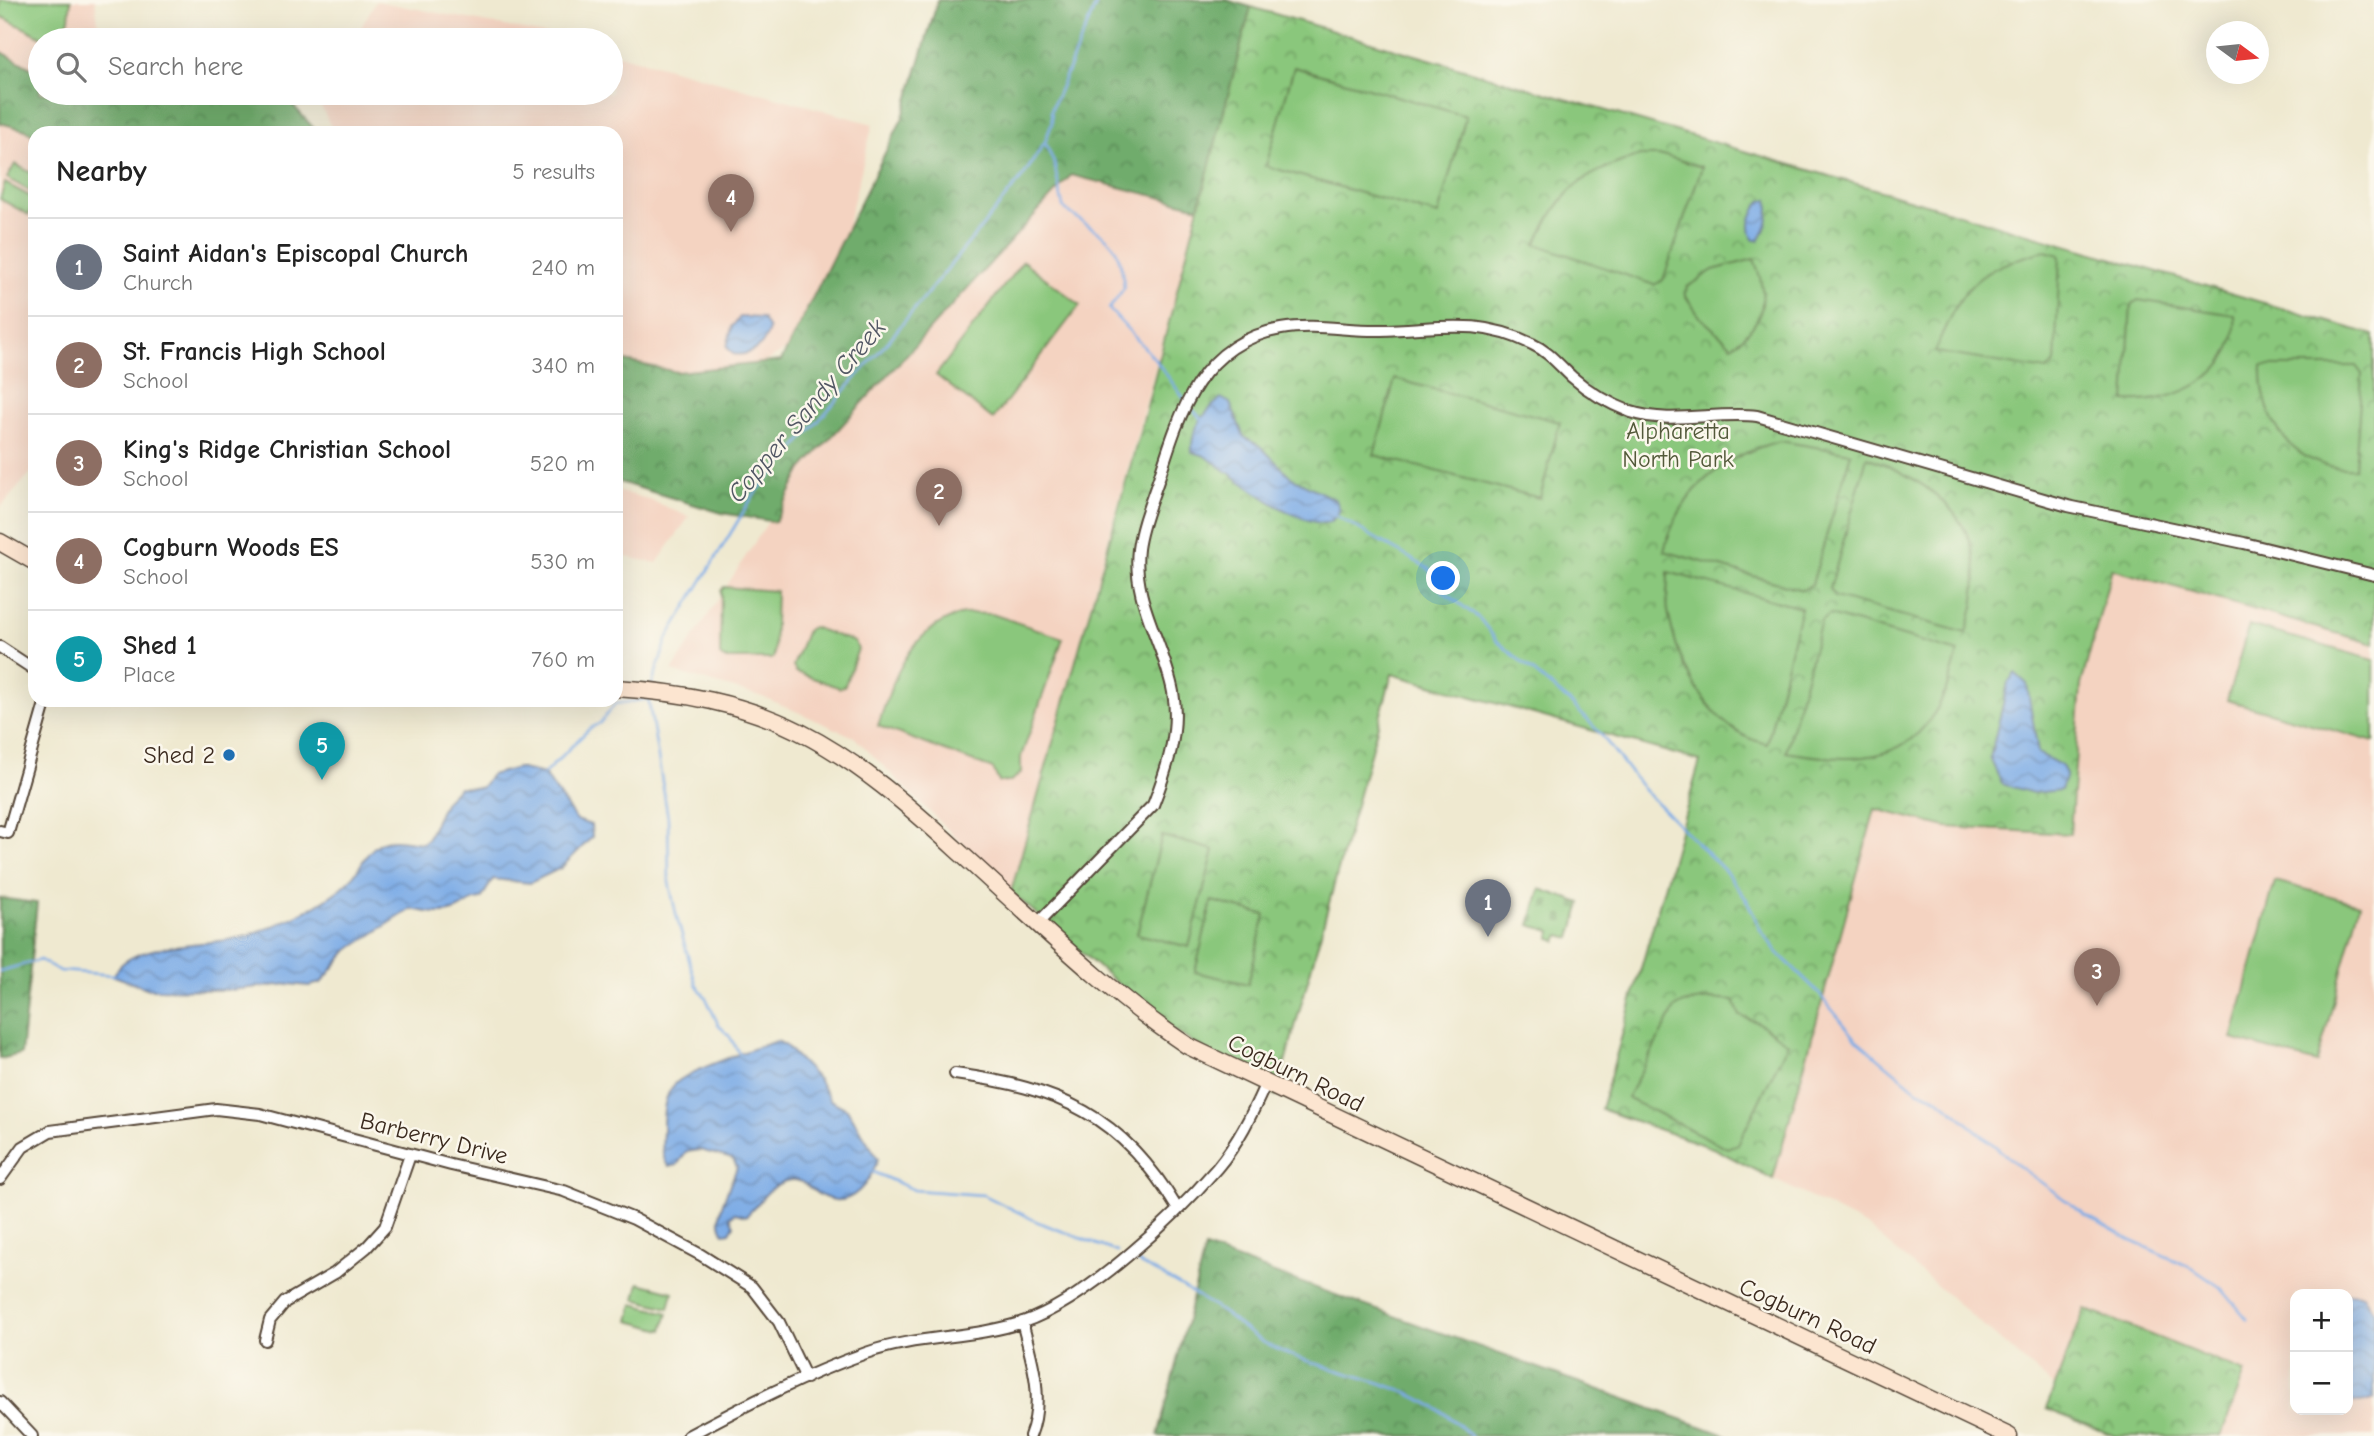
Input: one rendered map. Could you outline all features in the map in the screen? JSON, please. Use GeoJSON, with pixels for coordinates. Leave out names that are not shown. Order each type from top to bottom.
{"type":"FeatureCollection","features":[{"type":"Feature","properties":{"kind":"street"},"geometry":{"type":"LineString","coordinates":[[1038,923],[1153,805],[1159,790],[1174,737],[1174,705],[1169,675],[1140,593],[1137,565],[1140,538],[1166,454],[1191,391],[1228,350],[1268,332],[1313,326],[1372,331],[1452,324],[1481,327],[1531,343],[1598,396],[1636,413],[1669,417],[1720,413],[1757,416],[2068,506],[2244,543],[2374,575]]}},
{"type":"Feature","properties":{"kind":"street"},"geometry":{"type":"LineString","coordinates":[[1,545],[28,558]]}},
{"type":"Feature","properties":{"kind":"street"},"geometry":{"type":"LineString","coordinates":[[0,647],[28,665]]}},
{"type":"Feature","properties":{"kind":"street","name":"Cogburn Road"},"geometry":{"type":"LineString","coordinates":[[623,688],[663,691],[708,699],[772,720],[826,746],[876,780],[1117,994],[1159,1027],[1196,1050],[2009,1436]]}},
{"type":"Feature","properties":{"kind":"street"},"geometry":{"type":"LineString","coordinates":[[0,831],[8,833],[45,707]]}},
{"type":"Feature","properties":{"kind":"street"},"geometry":{"type":"LineString","coordinates":[[955,1074],[1014,1084],[1043,1093],[1097,1118],[1133,1147],[1177,1208]]}},
{"type":"Feature","properties":{"kind":"street"},"geometry":{"type":"LineString","coordinates":[[688,1436],[782,1386],[868,1352],[929,1337],[1022,1322],[1057,1307],[1147,1237],[1218,1167],[1247,1124],[1265,1085]]}},
{"type":"Feature","properties":{"kind":"street","name":"Barberry Drive"},"geometry":{"type":"LineString","coordinates":[[0,1179],[23,1147],[50,1131],[216,1109],[260,1114],[410,1155],[564,1191],[634,1219],[740,1278],[762,1297],[779,1322],[806,1378]]}},
{"type":"Feature","properties":{"kind":"street"},"geometry":{"type":"LineString","coordinates":[[265,1340],[270,1320],[285,1302],[335,1273],[367,1247],[385,1227],[410,1155]]}},
{"type":"Feature","properties":{"kind":"street"},"geometry":{"type":"LineString","coordinates":[[1022,1322],[1037,1388],[1037,1410],[1030,1436]]}},
{"type":"Feature","properties":{"kind":"street"},"geometry":{"type":"LineString","coordinates":[[0,1402],[32,1436]]}},
{"type":"Feature","properties":{"kind":"shaded area"},"geometry":{"type":"Polygon","coordinates":[[[0,0],[95,0],[98,28],[28,28],[28,105],[38,105],[36,126],[28,126],[28,476],[0,508],[0,0]]]}},
{"type":"Feature","properties":{"kind":"shaded area"},"geometry":{"type":"Polygon","coordinates":[[[376,1],[513,28],[361,28],[376,1]]]}},
{"type":"Feature","properties":{"kind":"shaded area"},"geometry":{"type":"Polygon","coordinates":[[[623,55],[873,124],[820,332],[704,394],[623,371],[623,126],[331,126],[320,105],[623,105],[623,55]]]}},
{"type":"Feature","properties":{"kind":"shaded area"},"geometry":{"type":"Polygon","coordinates":[[[1071,175],[1199,207],[1011,892],[854,737],[766,698],[672,671],[804,466],[1071,175]]]}},
{"type":"Feature","properties":{"kind":"shaded area"},"geometry":{"type":"Polygon","coordinates":[[[623,493],[648,499],[689,517],[657,563],[623,556],[623,493]]]}},
{"type":"Feature","properties":{"kind":"shaded area"},"geometry":{"type":"Polygon","coordinates":[[[2112,569],[2374,644],[2374,1436],[2112,1436],[1867,1226],[1773,1179],[1875,808],[1946,827],[2070,834],[2081,685],[2112,569]]]}},
{"type":"Feature","properties":{"kind":"green space"},"geometry":{"type":"Polygon","coordinates":[[[0,0],[71,0],[66,28],[28,30],[0,16],[0,0]]]}},
{"type":"Feature","properties":{"kind":"green space"},"geometry":{"type":"Polygon","coordinates":[[[938,0],[1226,0],[1251,7],[1199,207],[1071,175],[802,469],[775,522],[722,513],[623,483],[623,360],[677,372],[781,361],[903,117],[938,0]]]}},
{"type":"Feature","properties":{"kind":"green space","name":"Alpharetta North Park"},"geometry":{"type":"Polygon","coordinates":[[[1251,7],[2374,335],[2374,644],[2112,569],[2081,685],[2070,834],[1946,827],[1875,809],[1773,1179],[1715,1149],[1601,1109],[1700,761],[1392,674],[1276,1096],[1167,1026],[1011,892],[1146,410],[1251,7]]]}},
{"type":"Feature","properties":{"kind":"green space"},"geometry":{"type":"Polygon","coordinates":[[[0,51],[28,66],[28,105],[293,105],[312,126],[28,126],[28,132],[0,123],[0,51]]]}},
{"type":"Feature","properties":{"kind":"green space"},"geometry":{"type":"Polygon","coordinates":[[[1294,67],[1466,116],[1438,215],[1266,166],[1294,67]]]}},
{"type":"Feature","properties":{"kind":"green space"},"geometry":{"type":"Polygon","coordinates":[[[1638,156],[1666,156],[1702,167],[1663,280],[1654,285],[1536,244],[1555,209],[1575,186],[1601,170],[1638,156]]]}},
{"type":"Feature","properties":{"kind":"green space"},"geometry":{"type":"Polygon","coordinates":[[[15,164],[28,171],[28,190],[7,178],[15,164]]]}},
{"type":"Feature","properties":{"kind":"green space"},"geometry":{"type":"Polygon","coordinates":[[[5,183],[28,195],[28,214],[0,199],[5,183]]]}},
{"type":"Feature","properties":{"kind":"green space"},"geometry":{"type":"Polygon","coordinates":[[[2045,251],[2060,255],[2055,363],[2047,370],[1935,352],[1953,311],[1974,283],[2002,265],[2045,251]]]}},
{"type":"Feature","properties":{"kind":"green space"},"geometry":{"type":"Polygon","coordinates":[[[1754,259],[1762,285],[1761,308],[1752,328],[1732,346],[1700,317],[1685,295],[1687,287],[1713,270],[1754,259]]]}},
{"type":"Feature","properties":{"kind":"green space"},"geometry":{"type":"Polygon","coordinates":[[[1023,261],[1080,305],[993,419],[936,375],[1023,261]]]}},
{"type":"Feature","properties":{"kind":"green space"},"geometry":{"type":"Polygon","coordinates":[[[2138,300],[2235,315],[2234,336],[2227,355],[2216,370],[2183,391],[2144,401],[2125,401],[2131,305],[2138,300]]]}},
{"type":"Feature","properties":{"kind":"green space"},"geometry":{"type":"Polygon","coordinates":[[[2262,366],[2356,366],[2362,374],[2355,468],[2334,467],[2315,461],[2299,452],[2285,439],[2267,406],[2262,366]]]}},
{"type":"Feature","properties":{"kind":"green space"},"geometry":{"type":"Polygon","coordinates":[[[1395,379],[1560,422],[1540,498],[1374,455],[1395,379]]]}},
{"type":"Feature","properties":{"kind":"green space"},"geometry":{"type":"Polygon","coordinates":[[[1780,441],[1851,453],[1812,584],[1803,590],[1664,551],[1681,510],[1692,493],[1706,479],[1740,456],[1780,441]]]}},
{"type":"Feature","properties":{"kind":"green space"},"geometry":{"type":"Polygon","coordinates":[[[1867,457],[1923,485],[1944,502],[1960,522],[1971,545],[1976,570],[1974,600],[1966,633],[1835,597],[1830,589],[1867,457]]]}},
{"type":"Feature","properties":{"kind":"green space"},"geometry":{"type":"Polygon","coordinates":[[[1668,572],[1801,608],[1767,744],[1747,737],[1729,725],[1713,710],[1688,673],[1672,631],[1667,606],[1668,572]]]}},
{"type":"Feature","properties":{"kind":"green space"},"geometry":{"type":"Polygon","coordinates":[[[724,587],[776,591],[772,659],[724,659],[720,656],[721,591],[724,587]]]}},
{"type":"Feature","properties":{"kind":"green space"},"geometry":{"type":"Polygon","coordinates":[[[992,614],[1063,638],[1021,757],[1021,773],[1009,782],[999,782],[993,769],[878,726],[905,659],[927,633],[941,622],[959,615],[992,614]]]}},
{"type":"Feature","properties":{"kind":"green space"},"geometry":{"type":"Polygon","coordinates":[[[1830,615],[1958,652],[1947,686],[1934,713],[1918,733],[1899,747],[1877,755],[1851,758],[1786,752],[1821,621],[1830,615]]]}},
{"type":"Feature","properties":{"kind":"green space"},"geometry":{"type":"Polygon","coordinates":[[[2249,625],[2374,660],[2374,742],[2227,700],[2249,625]]]}},
{"type":"Feature","properties":{"kind":"green space"},"geometry":{"type":"Polygon","coordinates":[[[812,627],[855,642],[858,649],[845,685],[840,688],[796,672],[793,666],[807,630],[812,627]]]}},
{"type":"Feature","properties":{"kind":"green space"},"geometry":{"type":"Polygon","coordinates":[[[1162,836],[1214,850],[1189,947],[1137,934],[1162,836]]]}},
{"type":"Feature","properties":{"kind":"green space"},"geometry":{"type":"Polygon","coordinates":[[[2275,881],[2360,904],[2317,1063],[2232,1039],[2275,881]]]}},
{"type":"Feature","properties":{"kind":"green space"},"geometry":{"type":"Polygon","coordinates":[[[1540,889],[1581,903],[1571,938],[1560,935],[1557,941],[1550,938],[1551,931],[1530,925],[1540,889]]]}},
{"type":"Feature","properties":{"kind":"green space"},"geometry":{"type":"Polygon","coordinates":[[[0,898],[37,903],[21,1054],[0,1059],[0,898]]]}},
{"type":"Feature","properties":{"kind":"green space"},"geometry":{"type":"Polygon","coordinates":[[[1212,901],[1265,915],[1248,984],[1195,972],[1212,901]]]}},
{"type":"Feature","properties":{"kind":"green space"},"geometry":{"type":"Polygon","coordinates":[[[1709,999],[1734,1001],[1740,1016],[1757,1022],[1788,1043],[1738,1144],[1727,1148],[1627,1098],[1675,1008],[1684,1003],[1709,999]]]}},
{"type":"Feature","properties":{"kind":"green space"},"geometry":{"type":"Polygon","coordinates":[[[1205,1248],[1728,1436],[1158,1436],[1205,1248]]]}},
{"type":"Feature","properties":{"kind":"green space"},"geometry":{"type":"Polygon","coordinates":[[[639,1283],[673,1292],[669,1308],[635,1299],[639,1283]]]}},
{"type":"Feature","properties":{"kind":"green space"},"geometry":{"type":"Polygon","coordinates":[[[633,1304],[668,1313],[663,1330],[629,1321],[633,1304]]]}},
{"type":"Feature","properties":{"kind":"green space"},"geometry":{"type":"Polygon","coordinates":[[[2085,1309],[2245,1372],[2221,1436],[2115,1436],[2046,1409],[2085,1309]]]}},
{"type":"Feature","properties":{"kind":"water"},"geometry":{"type":"Polygon","coordinates":[[[1768,199],[1768,221],[1759,241],[1753,239],[1751,234],[1751,219],[1761,201],[1768,199]]]}},
{"type":"Feature","properties":{"kind":"water"},"geometry":{"type":"Polygon","coordinates":[[[740,317],[762,318],[769,329],[756,349],[745,354],[733,354],[727,347],[732,327],[740,317]]]}},
{"type":"Feature","properties":{"kind":"water"},"geometry":{"type":"Polygon","coordinates":[[[1221,398],[1230,403],[1244,437],[1260,446],[1292,478],[1336,500],[1340,510],[1334,519],[1324,523],[1309,520],[1277,506],[1203,455],[1192,452],[1196,428],[1209,409],[1221,398]]]}},
{"type":"Feature","properties":{"kind":"water"},"geometry":{"type":"Polygon","coordinates":[[[2015,673],[2027,684],[2038,753],[2062,766],[2066,774],[2061,790],[2033,793],[2002,784],[1990,758],[2008,683],[2015,673]]]}},
{"type":"Feature","properties":{"kind":"water"},"geometry":{"type":"Polygon","coordinates":[[[517,768],[544,774],[576,820],[591,825],[592,837],[561,868],[530,883],[493,879],[481,899],[450,912],[433,913],[411,909],[347,951],[321,983],[309,986],[289,984],[229,990],[149,989],[114,976],[122,964],[135,956],[173,946],[247,936],[299,914],[324,901],[346,884],[380,843],[395,840],[422,843],[427,840],[445,801],[459,787],[481,788],[491,775],[517,768]]]}},
{"type":"Feature","properties":{"kind":"water"},"geometry":{"type":"Polygon","coordinates":[[[777,1041],[785,1045],[818,1079],[830,1100],[847,1109],[878,1159],[871,1176],[852,1196],[834,1200],[824,1197],[802,1182],[786,1181],[769,1191],[746,1216],[735,1213],[730,1217],[734,1225],[730,1232],[724,1233],[721,1210],[737,1167],[733,1159],[700,1150],[686,1152],[677,1165],[669,1167],[662,1146],[666,1100],[675,1084],[693,1073],[777,1041]]]}},
{"type":"Feature","properties":{"kind":"water"},"geometry":{"type":"Polygon","coordinates":[[[2353,1293],[2363,1295],[2374,1312],[2374,1399],[2361,1403],[2353,1402],[2353,1293]]]}},
{"type":"Feature","properties":{"kind":"waterway","name":"Copper Sandy Creek"},"geometry":{"type":"LineString","coordinates":[[652,684],[668,637],[753,496],[890,339],[1024,175],[1045,142],[1052,123],[1051,110],[1098,0]]}},
{"type":"Feature","properties":{"kind":"waterway"},"geometry":{"type":"LineString","coordinates":[[1045,142],[1054,163],[1063,207],[1106,238],[1118,255],[1124,288],[1109,309],[1154,358],[1186,401]]}},
{"type":"Feature","properties":{"kind":"waterway"},"geometry":{"type":"LineString","coordinates":[[1189,406],[1202,419]]}},
{"type":"Feature","properties":{"kind":"waterway"},"geometry":{"type":"LineString","coordinates":[[1335,515],[1429,569],[1444,592],[1480,619],[1497,641],[1572,704],[1599,732],[1644,790],[1726,872],[1747,900],[1761,931],[1778,953],[1815,989],[1858,1041],[1917,1090],[1939,1099],[2020,1167],[2086,1215],[2132,1241],[2192,1268],[2220,1287],[2248,1320]]}},
{"type":"Feature","properties":{"kind":"waterway","name":"Copper Sandy Creek"},"geometry":{"type":"LineString","coordinates":[[648,697],[668,818],[669,882],[677,918],[696,984],[718,1024],[730,1037],[740,1055]]}},
{"type":"Feature","properties":{"kind":"waterway"},"geometry":{"type":"LineString","coordinates":[[623,703],[648,699]]}},
{"type":"Feature","properties":{"kind":"waterway"},"geometry":{"type":"LineString","coordinates":[[544,774],[589,729],[600,723],[613,707]]}},
{"type":"Feature","properties":{"kind":"waterway"},"geometry":{"type":"LineString","coordinates":[[0,971],[40,960],[60,971],[115,975]]}},
{"type":"Feature","properties":{"kind":"waterway","name":"Copper Sandy Creek"},"geometry":{"type":"LineString","coordinates":[[873,1172],[914,1190],[984,1195],[1038,1222],[1117,1252]]}},
{"type":"Feature","properties":{"kind":"waterway","name":"Copper Sandy Creek"},"geometry":{"type":"LineString","coordinates":[[1131,1259],[1201,1298],[1270,1346],[1323,1366],[1375,1381],[1425,1401],[1471,1436]]}},
{"type":"Feature","properties":{"kind":"place","name":"Cogburn Woods ES"},"geometry":{"type":"Point","coordinates":[731,232]}},
{"type":"Feature","properties":{"kind":"place","name":"St. Francis High School"},"geometry":{"type":"Point","coordinates":[939,526]}},
{"type":"Feature","properties":{"kind":"place","name":"Shed 2"},"geometry":{"type":"Point","coordinates":[229,755]}},
{"type":"Feature","properties":{"kind":"place","name":"Shed 1"},"geometry":{"type":"Point","coordinates":[322,780]}},
{"type":"Feature","properties":{"kind":"place","name":"Saint Aidan's Episcopal Church"},"geometry":{"type":"Point","coordinates":[1488,937]}},
{"type":"Feature","properties":{"kind":"place","name":"King's Ridge Christian School"},"geometry":{"type":"Point","coordinates":[2097,1006]}}]}
